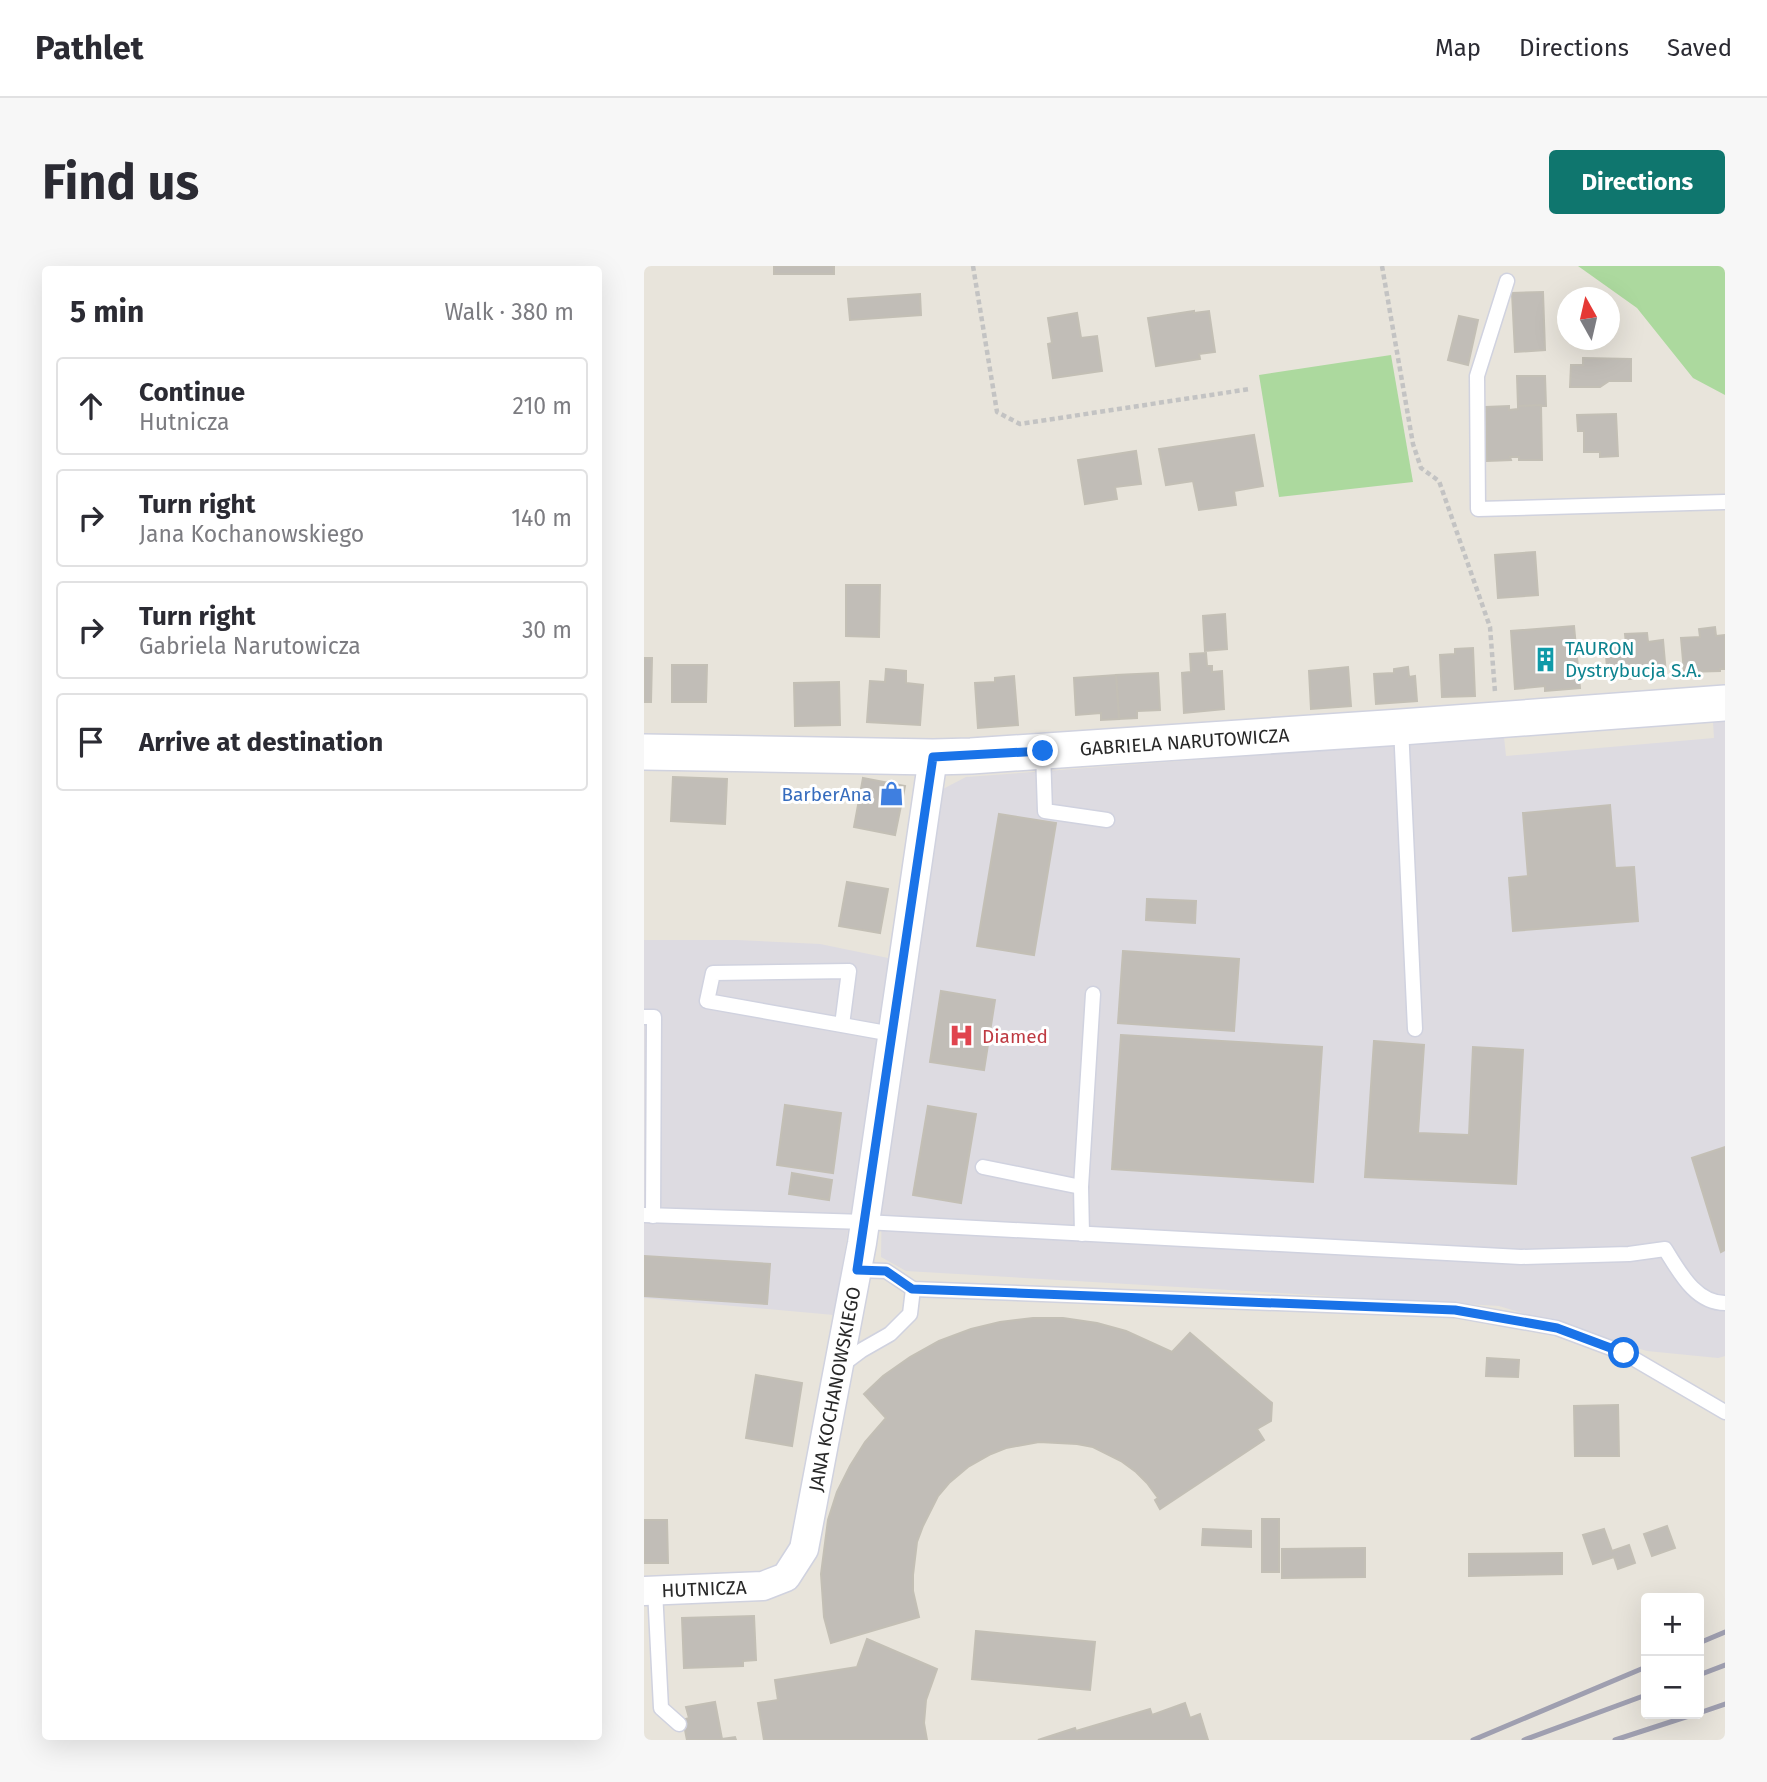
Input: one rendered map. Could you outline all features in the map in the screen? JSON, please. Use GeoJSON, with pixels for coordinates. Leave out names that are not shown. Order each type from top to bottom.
{"type":"FeatureCollection","features":[{"type":"Feature","properties":{"kind":"street","name":"GABRIELA NARUTOWICZA"},"geometry":{"type":"LineString","coordinates":[[644,752],[933,757],[1725,703]]}},
{"type":"Feature","properties":{"kind":"street","name":"JANA KOCHANOWSKIEGO"},"geometry":{"type":"LineString","coordinates":[[763,1586],[786,1577],[804,1549],[865,1222],[933,757]]}},
{"type":"Feature","properties":{"kind":"street","name":"HUTNICZA"},"geometry":{"type":"LineString","coordinates":[[650,1590],[763,1586]]}},
{"type":"Feature","properties":{"kind":"lane"},"geometry":{"type":"LineString","coordinates":[[1507,281],[1477,376],[1478,509],[1725,502]]}},
{"type":"Feature","properties":{"kind":"lane"},"geometry":{"type":"LineString","coordinates":[[1401,727],[1415,1029]]}},
{"type":"Feature","properties":{"kind":"lane"},"geometry":{"type":"LineString","coordinates":[[1043,751],[1045,811],[1107,820]]}},
{"type":"Feature","properties":{"kind":"lane"},"geometry":{"type":"LineString","coordinates":[[842,1025],[849,971],[713,973],[707,1001],[892,1034]]}},
{"type":"Feature","properties":{"kind":"lane"},"geometry":{"type":"LineString","coordinates":[[1083,1234],[1081,1187],[1093,994]]}},
{"type":"Feature","properties":{"kind":"lane"},"geometry":{"type":"LineString","coordinates":[[644,1017],[654,1017],[648,1115],[648,1216],[865,1222],[1521,1258],[1629,1254],[1665,1249],[1680,1274],[1696,1292],[1716,1303],[1725,1303]]}},
{"type":"Feature","properties":{"kind":"lane"},"geometry":{"type":"LineString","coordinates":[[982,1167],[1081,1187]]}},
{"type":"Feature","properties":{"kind":"lane"},"geometry":{"type":"LineString","coordinates":[[857,1270],[886,1271],[912,1289],[1455,1310],[1557,1328],[1624,1353],[1725,1412]]}},
{"type":"Feature","properties":{"kind":"lane"},"geometry":{"type":"LineString","coordinates":[[838,1367],[890,1334],[910,1314],[912,1289]]}},
{"type":"Feature","properties":{"kind":"lane"},"geometry":{"type":"LineString","coordinates":[[650,1590],[661,1708],[679,1724]]}},
{"type":"Feature","properties":{"kind":"path"},"geometry":{"type":"LineString","coordinates":[[973,266],[997,412],[1020,424],[1250,389]]}},
{"type":"Feature","properties":{"kind":"path"},"geometry":{"type":"LineString","coordinates":[[1382,266],[1413,444],[1421,468],[1439,481],[1490,627],[1498,720]]}},
{"type":"Feature","properties":{"kind":"shaded area"},"geometry":{"type":"Polygon","coordinates":[[[1725,721],[1725,1356],[1718,1358],[1647,1351],[1499,1306],[906,1271],[881,1257],[882,1192],[941,790],[966,777],[1504,737],[1506,756],[1714,738],[1713,722],[1725,721]]]}},
{"type":"Feature","properties":{"kind":"shaded area"},"geometry":{"type":"Polygon","coordinates":[[[644,940],[737,940],[820,944],[893,959],[834,1315],[644,1298],[644,940]]]}},
{"type":"Feature","properties":{"kind":"green space"},"geometry":{"type":"Polygon","coordinates":[[[1578,266],[1725,266],[1725,395],[1693,378],[1637,308],[1620,296],[1620,287],[1608,287],[1578,266]]]}},
{"type":"Feature","properties":{"kind":"green space"},"geometry":{"type":"Polygon","coordinates":[[[1391,355],[1413,482],[1279,497],[1259,375],[1391,355]]]}},
{"type":"Feature","properties":{"kind":"building"},"geometry":{"type":"Polygon","coordinates":[[[774,266],[834,266],[834,274],[774,274],[774,266]]]}},
{"type":"Feature","properties":{"kind":"building"},"geometry":{"type":"Polygon","coordinates":[[[1543,292],[1545,350],[1515,352],[1512,293],[1543,292]]]}},
{"type":"Feature","properties":{"kind":"building"},"geometry":{"type":"Polygon","coordinates":[[[920,294],[921,315],[850,320],[848,299],[920,294]]]}},
{"type":"Feature","properties":{"kind":"building"},"geometry":{"type":"Polygon","coordinates":[[[1209,311],[1215,352],[1199,354],[1200,359],[1156,366],[1148,318],[1209,311]]]}},
{"type":"Feature","properties":{"kind":"building"},"geometry":{"type":"Polygon","coordinates":[[[1077,313],[1081,338],[1097,336],[1102,371],[1053,378],[1048,344],[1052,343],[1048,318],[1077,313]]]}},
{"type":"Feature","properties":{"kind":"building"},"geometry":{"type":"Polygon","coordinates":[[[1459,316],[1478,320],[1468,365],[1448,360],[1459,316]]]}},
{"type":"Feature","properties":{"kind":"building"},"geometry":{"type":"Polygon","coordinates":[[[1583,358],[1631,359],[1631,381],[1609,381],[1600,387],[1570,387],[1571,365],[1583,365],[1583,358]]]}},
{"type":"Feature","properties":{"kind":"building"},"geometry":{"type":"Polygon","coordinates":[[[1517,376],[1545,376],[1546,406],[1518,406],[1517,376]]]}},
{"type":"Feature","properties":{"kind":"building"},"geometry":{"type":"Polygon","coordinates":[[[1541,405],[1542,460],[1519,460],[1519,457],[1510,457],[1511,460],[1487,461],[1486,407],[1509,406],[1509,410],[1518,409],[1518,406],[1541,405]]]}},
{"type":"Feature","properties":{"kind":"building"},"geometry":{"type":"Polygon","coordinates":[[[1616,414],[1618,456],[1600,457],[1600,452],[1584,452],[1584,431],[1578,431],[1577,415],[1616,414]]]}},
{"type":"Feature","properties":{"kind":"building"},"geometry":{"type":"Polygon","coordinates":[[[1254,435],[1263,486],[1234,491],[1236,505],[1199,510],[1193,481],[1166,485],[1159,449],[1254,435]]]}},
{"type":"Feature","properties":{"kind":"building"},"geometry":{"type":"Polygon","coordinates":[[[1136,451],[1141,484],[1115,487],[1117,499],[1085,504],[1078,460],[1136,451]]]}},
{"type":"Feature","properties":{"kind":"building"},"geometry":{"type":"Polygon","coordinates":[[[1535,552],[1538,595],[1498,598],[1495,555],[1535,552]]]}},
{"type":"Feature","properties":{"kind":"building"},"geometry":{"type":"Polygon","coordinates":[[[846,585],[880,585],[879,637],[846,636],[846,585]]]}},
{"type":"Feature","properties":{"kind":"building"},"geometry":{"type":"Polygon","coordinates":[[[1225,614],[1227,649],[1205,651],[1203,616],[1225,614]]]}},
{"type":"Feature","properties":{"kind":"building","name":"TAURON Dystrybucja S.A."},"geometry":{"type":"Polygon","coordinates":[[[1574,626],[1580,688],[1545,691],[1545,686],[1515,689],[1511,631],[1574,626]]]}},
{"type":"Feature","properties":{"kind":"building"},"geometry":{"type":"Polygon","coordinates":[[[1715,627],[1716,636],[1725,635],[1725,669],[1684,672],[1681,638],[1700,637],[1699,629],[1715,627]]]}},
{"type":"Feature","properties":{"kind":"building"},"geometry":{"type":"Polygon","coordinates":[[[1647,633],[1648,642],[1663,640],[1666,674],[1629,679],[1608,678],[1605,645],[1626,644],[1625,634],[1647,633]]]}},
{"type":"Feature","properties":{"kind":"building"},"geometry":{"type":"Polygon","coordinates":[[[1473,648],[1475,696],[1442,697],[1440,655],[1455,654],[1455,649],[1473,648]]]}},
{"type":"Feature","properties":{"kind":"building"},"geometry":{"type":"Polygon","coordinates":[[[1206,653],[1207,666],[1212,666],[1212,672],[1222,671],[1224,709],[1184,713],[1182,673],[1191,672],[1190,654],[1206,653]]]}},
{"type":"Feature","properties":{"kind":"building"},"geometry":{"type":"Polygon","coordinates":[[[644,658],[652,658],[651,702],[644,702],[644,658]]]}},
{"type":"Feature","properties":{"kind":"building"},"geometry":{"type":"Polygon","coordinates":[[[672,665],[707,665],[706,702],[672,702],[672,665]]]}},
{"type":"Feature","properties":{"kind":"building"},"geometry":{"type":"Polygon","coordinates":[[[1348,667],[1351,706],[1311,709],[1309,671],[1348,667]]]}},
{"type":"Feature","properties":{"kind":"building"},"geometry":{"type":"Polygon","coordinates":[[[1408,667],[1409,677],[1415,676],[1417,701],[1376,704],[1374,674],[1394,673],[1394,669],[1408,667]]]}},
{"type":"Feature","properties":{"kind":"building"},"geometry":{"type":"Polygon","coordinates":[[[886,669],[906,671],[906,683],[923,685],[920,725],[867,722],[870,681],[885,682],[886,669]]]}},
{"type":"Feature","properties":{"kind":"building"},"geometry":{"type":"Polygon","coordinates":[[[1158,673],[1160,710],[1137,711],[1137,718],[1119,719],[1116,675],[1158,673]]]}},
{"type":"Feature","properties":{"kind":"building"},"geometry":{"type":"Polygon","coordinates":[[[1116,675],[1119,719],[1101,720],[1101,713],[1076,715],[1074,678],[1116,675]]]}},
{"type":"Feature","properties":{"kind":"building"},"geometry":{"type":"Polygon","coordinates":[[[1014,676],[1018,725],[978,728],[975,683],[995,682],[995,678],[1014,676]]]}},
{"type":"Feature","properties":{"kind":"building"},"geometry":{"type":"Polygon","coordinates":[[[839,682],[840,725],[795,726],[794,683],[839,682]]]}},
{"type":"Feature","properties":{"kind":"building"},"geometry":{"type":"Polygon","coordinates":[[[673,777],[727,779],[725,824],[671,821],[673,777]]]}},
{"type":"Feature","properties":{"kind":"building"},"geometry":{"type":"Polygon","coordinates":[[[863,778],[905,786],[895,835],[854,827],[863,778]]]}},
{"type":"Feature","properties":{"kind":"building"},"geometry":{"type":"Polygon","coordinates":[[[1610,805],[1615,868],[1634,867],[1638,921],[1513,931],[1509,878],[1528,876],[1523,813],[1610,805]]]}},
{"type":"Feature","properties":{"kind":"building"},"geometry":{"type":"Polygon","coordinates":[[[999,814],[1056,823],[1034,955],[977,946],[999,814]]]}},
{"type":"Feature","properties":{"kind":"building"},"geometry":{"type":"Polygon","coordinates":[[[847,882],[888,889],[880,933],[839,926],[847,882]]]}},
{"type":"Feature","properties":{"kind":"building"},"geometry":{"type":"Polygon","coordinates":[[[1147,899],[1196,901],[1195,923],[1146,920],[1147,899]]]}},
{"type":"Feature","properties":{"kind":"building"},"geometry":{"type":"Polygon","coordinates":[[[1123,951],[1239,959],[1234,1031],[1118,1023],[1123,951]]]}},
{"type":"Feature","properties":{"kind":"building","name":"Diamed"},"geometry":{"type":"Polygon","coordinates":[[[941,991],[995,1000],[984,1070],[930,1062],[941,991]]]}},
{"type":"Feature","properties":{"kind":"building"},"geometry":{"type":"Polygon","coordinates":[[[1121,1035],[1322,1047],[1313,1182],[1112,1169],[1121,1035]]]}},
{"type":"Feature","properties":{"kind":"building"},"geometry":{"type":"Polygon","coordinates":[[[1374,1041],[1424,1045],[1418,1133],[1469,1135],[1473,1047],[1523,1050],[1516,1184],[1365,1177],[1374,1041]]]}},
{"type":"Feature","properties":{"kind":"building"},"geometry":{"type":"Polygon","coordinates":[[[785,1105],[841,1113],[833,1173],[777,1165],[785,1105]]]}},
{"type":"Feature","properties":{"kind":"building"},"geometry":{"type":"Polygon","coordinates":[[[928,1106],[976,1114],[961,1203],[913,1195],[928,1106]]]}},
{"type":"Feature","properties":{"kind":"building"},"geometry":{"type":"Polygon","coordinates":[[[1725,1147],[1725,1250],[1721,1252],[1692,1158],[1725,1147]]]}},
{"type":"Feature","properties":{"kind":"building"},"geometry":{"type":"Polygon","coordinates":[[[792,1173],[832,1180],[829,1200],[789,1194],[792,1173]]]}},
{"type":"Feature","properties":{"kind":"building"},"geometry":{"type":"Polygon","coordinates":[[[644,1256],[770,1264],[767,1304],[644,1296],[644,1256]]]}},
{"type":"Feature","properties":{"kind":"building"},"geometry":{"type":"Polygon","coordinates":[[[1033,1318],[1063,1318],[1097,1323],[1126,1331],[1172,1352],[1190,1333],[1272,1403],[1271,1421],[1257,1429],[1264,1440],[1160,1509],[1155,1500],[1158,1498],[1136,1472],[1093,1447],[1039,1442],[1006,1448],[991,1454],[968,1467],[949,1483],[938,1496],[923,1526],[917,1542],[913,1575],[913,1591],[919,1617],[831,1643],[824,1617],[821,1574],[828,1520],[837,1492],[850,1466],[865,1442],[886,1418],[864,1394],[883,1376],[939,1341],[971,1329],[1033,1318]]]}},
{"type":"Feature","properties":{"kind":"building"},"geometry":{"type":"Polygon","coordinates":[[[1487,1358],[1519,1360],[1518,1377],[1486,1376],[1487,1358]]]}},
{"type":"Feature","properties":{"kind":"building"},"geometry":{"type":"Polygon","coordinates":[[[756,1375],[802,1383],[792,1446],[746,1438],[756,1375]]]}},
{"type":"Feature","properties":{"kind":"building"},"geometry":{"type":"Polygon","coordinates":[[[1618,1405],[1619,1456],[1575,1456],[1574,1406],[1618,1405]]]}},
{"type":"Feature","properties":{"kind":"building"},"geometry":{"type":"Polygon","coordinates":[[[1262,1519],[1279,1519],[1279,1572],[1262,1572],[1262,1519]]]}},
{"type":"Feature","properties":{"kind":"building"},"geometry":{"type":"Polygon","coordinates":[[[644,1520],[667,1520],[668,1563],[644,1563],[644,1520]]]}},
{"type":"Feature","properties":{"kind":"building"},"geometry":{"type":"Polygon","coordinates":[[[1667,1526],[1675,1548],[1652,1556],[1644,1534],[1667,1526]]]}},
{"type":"Feature","properties":{"kind":"building"},"geometry":{"type":"Polygon","coordinates":[[[1203,1529],[1251,1531],[1251,1547],[1202,1545],[1203,1529]]]}},
{"type":"Feature","properties":{"kind":"building"},"geometry":{"type":"Polygon","coordinates":[[[1604,1529],[1612,1551],[1629,1545],[1635,1563],[1618,1569],[1614,1557],[1593,1564],[1583,1535],[1604,1529]]]}},
{"type":"Feature","properties":{"kind":"building"},"geometry":{"type":"Polygon","coordinates":[[[1365,1548],[1365,1577],[1282,1578],[1282,1549],[1365,1548]]]}},
{"type":"Feature","properties":{"kind":"building"},"geometry":{"type":"Polygon","coordinates":[[[1562,1553],[1562,1574],[1469,1576],[1469,1554],[1562,1553]]]}},
{"type":"Feature","properties":{"kind":"building"},"geometry":{"type":"Polygon","coordinates":[[[754,1616],[756,1660],[743,1661],[743,1666],[684,1668],[682,1618],[754,1616]]]}},
{"type":"Feature","properties":{"kind":"building"},"geometry":{"type":"Polygon","coordinates":[[[976,1631],[1095,1642],[1090,1690],[972,1679],[976,1631]]]}},
{"type":"Feature","properties":{"kind":"building"},"geometry":{"type":"Polygon","coordinates":[[[867,1639],[937,1669],[926,1700],[924,1723],[927,1740],[764,1740],[758,1703],[778,1700],[775,1680],[857,1667],[867,1639]]]}},
{"type":"Feature","properties":{"kind":"building"},"geometry":{"type":"Polygon","coordinates":[[[715,1702],[722,1739],[735,1737],[736,1740],[687,1740],[683,1720],[689,1718],[686,1707],[715,1702]]]}},
{"type":"Feature","properties":{"kind":"building"},"geometry":{"type":"Polygon","coordinates":[[[1185,1703],[1190,1718],[1200,1714],[1208,1740],[1038,1740],[1150,1709],[1152,1715],[1185,1703]]]}},
{"type":"Feature","properties":{"kind":"railway"},"geometry":{"type":"LineString","coordinates":[[1704,1641],[1725,1632]]}},
{"type":"Feature","properties":{"kind":"railway"},"geometry":{"type":"LineString","coordinates":[[1704,1673],[1725,1665]]}},
{"type":"Feature","properties":{"kind":"railway"},"geometry":{"type":"LineString","coordinates":[[1473,1740],[1641,1669]]}},
{"type":"Feature","properties":{"kind":"railway"},"geometry":{"type":"LineString","coordinates":[[1524,1740],[1641,1697]]}},
{"type":"Feature","properties":{"kind":"railway"},"geometry":{"type":"LineString","coordinates":[[1704,1711],[1725,1704]]}},
{"type":"Feature","properties":{"kind":"railway"},"geometry":{"type":"LineString","coordinates":[[1615,1740],[1680,1719]]}},
{"type":"Feature","properties":{"kind":"place","name":"TAURON Dystrybucja S.A."},"geometry":{"type":"Point","coordinates":[1545,659]}},
{"type":"Feature","properties":{"kind":"place","name":"BarberAna"},"geometry":{"type":"Point","coordinates":[892,794]}},
{"type":"Feature","properties":{"kind":"place","name":"Diamed"},"geometry":{"type":"Point","coordinates":[962,1036]}},
{"type":"Feature","properties":{"kind":"route"},"geometry":{"type":"LineString","coordinates":[[1043,751],[933,757],[857,1270],[886,1271],[912,1289],[1455,1310],[1557,1328],[1624,1353]]}}]}
